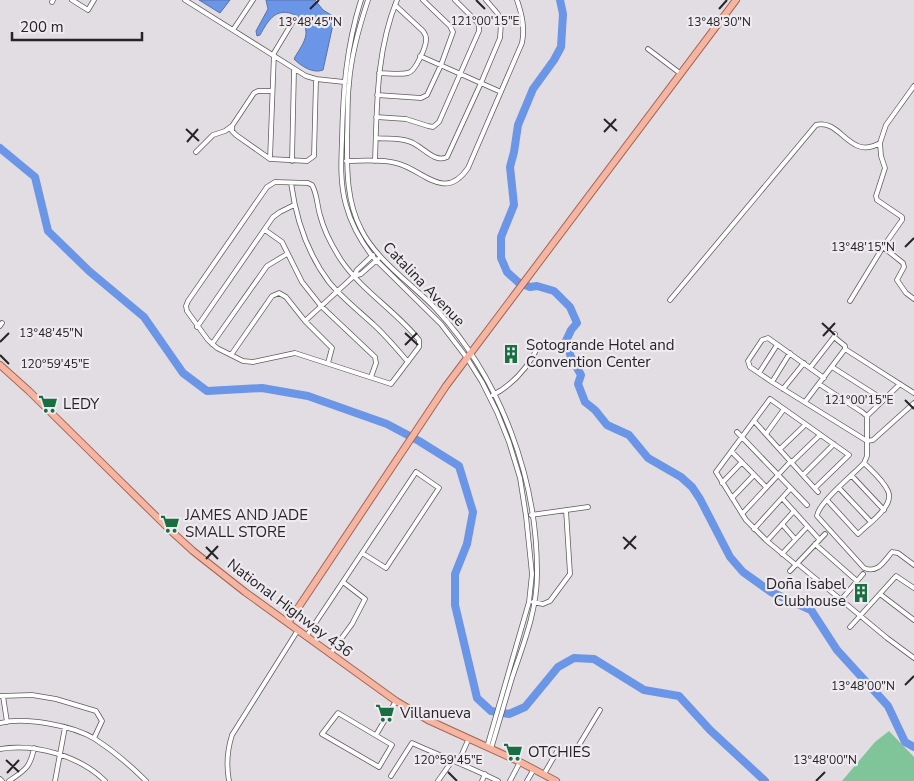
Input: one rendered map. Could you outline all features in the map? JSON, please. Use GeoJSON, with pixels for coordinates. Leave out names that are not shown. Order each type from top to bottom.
{"type":"FeatureCollection","features":[{"type":"Feature","properties":{"kind":"main road"},"geometry":{"type":"LineString","coordinates":[[288,623],[469,355],[736,0]]}},
{"type":"Feature","properties":{"kind":"main road","name":"National Highway 436"},"geometry":{"type":"LineString","coordinates":[[0,365],[200,557],[306,637],[396,702],[428,720],[520,762],[556,781]]}},
{"type":"Feature","properties":{"kind":"street"},"geometry":{"type":"LineString","coordinates":[[72,0],[88,10],[94,0]]}},
{"type":"Feature","properties":{"kind":"street"},"geometry":{"type":"LineString","coordinates":[[185,0],[294,70],[316,79],[346,82]]}},
{"type":"Feature","properties":{"kind":"street"},"geometry":{"type":"LineString","coordinates":[[233,30],[253,0]]}},
{"type":"Feature","properties":{"kind":"street","name":"Catalina Avenue"},"geometry":{"type":"LineString","coordinates":[[361,0],[348,47],[341,161],[343,193],[350,220],[365,246],[374,254],[380,256],[410,282],[436,309],[469,355],[494,395],[515,441],[525,477],[532,515],[537,575],[535,602],[489,748]]}},
{"type":"Feature","properties":{"kind":"street","name":"Catalina Avenue"},"geometry":{"type":"LineString","coordinates":[[368,0],[346,82],[348,187],[352,205],[361,230],[376,260],[441,324],[469,355],[504,428],[515,458],[526,516],[532,574],[529,602],[504,699]]}},
{"type":"Feature","properties":{"kind":"street"},"geometry":{"type":"LineString","coordinates":[[377,95],[423,97],[427,95],[454,32],[423,0]]}},
{"type":"Feature","properties":{"kind":"street"},"geometry":{"type":"LineString","coordinates":[[376,117],[406,118],[428,126],[436,125],[440,120],[479,29],[477,22],[455,0]]}},
{"type":"Feature","properties":{"kind":"street"},"geometry":{"type":"LineString","coordinates":[[376,138],[406,140],[416,144],[436,158],[445,158],[449,154],[500,38],[501,29],[498,14],[486,0]]}},
{"type":"Feature","properties":{"kind":"street"},"geometry":{"type":"LineString","coordinates":[[341,161],[390,162],[403,165],[431,181],[443,184],[460,178],[468,168],[522,44],[524,26],[517,0]]}},
{"type":"Feature","properties":{"kind":"street"},"geometry":{"type":"LineString","coordinates":[[375,161],[379,73],[385,36],[396,2],[423,31],[426,35],[426,41],[415,68],[408,73],[379,73]]}},
{"type":"Feature","properties":{"kind":"street"},"geometry":{"type":"LineString","coordinates":[[270,159],[273,56],[292,23]]}},
{"type":"Feature","properties":{"kind":"street"},"geometry":{"type":"LineString","coordinates":[[648,50],[681,74]]}},
{"type":"Feature","properties":{"kind":"street"},"geometry":{"type":"LineString","coordinates":[[420,56],[501,92]]}},
{"type":"Feature","properties":{"kind":"street"},"geometry":{"type":"LineString","coordinates":[[292,161],[294,70]]}},
{"type":"Feature","properties":{"kind":"street"},"geometry":{"type":"LineString","coordinates":[[232,126],[232,131],[236,135],[270,159],[308,161],[314,156],[316,79]]}},
{"type":"Feature","properties":{"kind":"street"},"geometry":{"type":"LineString","coordinates":[[850,301],[902,219],[900,214],[877,200],[876,193],[885,168],[881,156],[880,143],[886,125],[914,86]]}},
{"type":"Feature","properties":{"kind":"street"},"geometry":{"type":"LineString","coordinates":[[196,152],[213,134],[225,131],[232,126],[254,93],[258,91],[272,91]]}},
{"type":"Feature","properties":{"kind":"street"},"geometry":{"type":"LineString","coordinates":[[670,300],[816,124],[825,124],[832,127],[860,148],[872,148],[880,143]]}},
{"type":"Feature","properties":{"kind":"street"},"geometry":{"type":"LineString","coordinates":[[872,148],[881,156]]}},
{"type":"Feature","properties":{"kind":"street"},"geometry":{"type":"LineString","coordinates":[[273,182],[291,183],[308,183],[312,185],[330,242],[346,268],[419,340],[419,347],[391,384],[294,353],[253,362],[243,361],[212,344],[197,327],[187,311],[188,301],[267,187],[273,182]]}},
{"type":"Feature","properties":{"kind":"street"},"geometry":{"type":"LineString","coordinates":[[291,183],[294,205],[301,229],[310,251],[322,272],[338,292],[387,338],[408,362]]}},
{"type":"Feature","properties":{"kind":"street"},"geometry":{"type":"LineString","coordinates":[[197,327],[277,214],[294,205]]}},
{"type":"Feature","properties":{"kind":"street"},"geometry":{"type":"LineString","coordinates":[[265,230],[282,242],[302,282],[321,306],[375,357],[376,363],[372,377]]}},
{"type":"Feature","properties":{"kind":"street"},"geometry":{"type":"LineString","coordinates":[[883,247],[904,266],[898,277],[899,284],[914,299]]}},
{"type":"Feature","properties":{"kind":"street"},"geometry":{"type":"LineString","coordinates":[[212,344],[267,266],[287,254]]}},
{"type":"Feature","properties":{"kind":"street"},"geometry":{"type":"LineString","coordinates":[[305,321],[338,292],[374,254]]}},
{"type":"Feature","properties":{"kind":"street"},"geometry":{"type":"LineString","coordinates":[[354,276],[361,274],[380,256]]}},
{"type":"Feature","properties":{"kind":"street"},"geometry":{"type":"LineString","coordinates":[[231,355],[275,294],[279,293],[284,295],[305,321],[332,348],[328,363]]}},
{"type":"Feature","properties":{"kind":"street"},"geometry":{"type":"LineString","coordinates":[[810,368],[834,335],[845,346],[845,349],[914,393]]}},
{"type":"Feature","properties":{"kind":"street"},"geometry":{"type":"LineString","coordinates":[[824,378],[790,353],[765,338],[757,346],[748,361],[748,364],[772,382],[867,441],[873,440],[914,403]]}},
{"type":"Feature","properties":{"kind":"street"},"geometry":{"type":"LineString","coordinates":[[489,395],[494,395],[522,372],[539,345]]}},
{"type":"Feature","properties":{"kind":"street"},"geometry":{"type":"LineString","coordinates":[[759,372],[777,345]]}},
{"type":"Feature","properties":{"kind":"street"},"geometry":{"type":"LineString","coordinates":[[805,402],[845,349]]}},
{"type":"Feature","properties":{"kind":"street"},"geometry":{"type":"LineString","coordinates":[[772,382],[790,353]]}},
{"type":"Feature","properties":{"kind":"street"},"geometry":{"type":"LineString","coordinates":[[783,389],[804,363]]}},
{"type":"Feature","properties":{"kind":"street"},"geometry":{"type":"LineString","coordinates":[[832,366],[884,400]]}},
{"type":"Feature","properties":{"kind":"street"},"geometry":{"type":"LineString","coordinates":[[819,384],[867,416]]}},
{"type":"Feature","properties":{"kind":"street"},"geometry":{"type":"LineString","coordinates":[[900,384],[867,416],[867,456],[864,463],[826,500],[818,510],[817,516],[864,568],[870,571],[876,570],[892,552],[914,565]]}},
{"type":"Feature","properties":{"kind":"street"},"geometry":{"type":"LineString","coordinates":[[815,488],[849,455],[770,399],[716,472],[742,514],[754,529],[782,554],[914,658]]}},
{"type":"Feature","properties":{"kind":"street"},"geometry":{"type":"LineString","coordinates":[[766,434],[784,409]]}},
{"type":"Feature","properties":{"kind":"street"},"geometry":{"type":"LineString","coordinates":[[754,421],[818,492]]}},
{"type":"Feature","properties":{"kind":"street"},"geometry":{"type":"LineString","coordinates":[[780,449],[805,425]]}},
{"type":"Feature","properties":{"kind":"street"},"geometry":{"type":"LineString","coordinates":[[737,432],[807,505]]}},
{"type":"Feature","properties":{"kind":"street"},"geometry":{"type":"LineString","coordinates":[[742,514],[778,474],[820,435]]}},
{"type":"Feature","properties":{"kind":"street"},"geometry":{"type":"LineString","coordinates":[[803,475],[834,444]]}},
{"type":"Feature","properties":{"kind":"street"},"geometry":{"type":"LineString","coordinates":[[732,452],[766,487]]}},
{"type":"Feature","properties":{"kind":"street"},"geometry":{"type":"LineString","coordinates":[[722,483],[742,462]]}},
{"type":"Feature","properties":{"kind":"street"},"geometry":{"type":"LineString","coordinates":[[826,500],[858,534],[884,510],[889,500],[888,492],[864,463]]}},
{"type":"Feature","properties":{"kind":"street"},"geometry":{"type":"LineString","coordinates":[[306,637],[343,582],[362,553],[416,472],[439,488],[386,568],[362,553]]}},
{"type":"Feature","properties":{"kind":"street"},"geometry":{"type":"LineString","coordinates":[[732,498],[754,475]]}},
{"type":"Feature","properties":{"kind":"street"},"geometry":{"type":"LineString","coordinates":[[852,476],[884,510]]}},
{"type":"Feature","properties":{"kind":"street"},"geometry":{"type":"LineString","coordinates":[[754,529],[791,488]]}},
{"type":"Feature","properties":{"kind":"street"},"geometry":{"type":"LineString","coordinates":[[839,488],[870,522]]}},
{"type":"Feature","properties":{"kind":"street"},"geometry":{"type":"LineString","coordinates":[[782,498],[819,539]]}},
{"type":"Feature","properties":{"kind":"street"},"geometry":{"type":"LineString","coordinates":[[526,516],[588,507]]}},
{"type":"Feature","properties":{"kind":"street"},"geometry":{"type":"LineString","coordinates":[[529,602],[543,604],[550,602],[570,574],[566,510]]}},
{"type":"Feature","properties":{"kind":"street"},"geometry":{"type":"LineString","coordinates":[[767,541],[794,511]]}},
{"type":"Feature","properties":{"kind":"street"},"geometry":{"type":"LineString","coordinates":[[782,524],[795,539]]}},
{"type":"Feature","properties":{"kind":"street"},"geometry":{"type":"LineString","coordinates":[[782,554],[808,527]]}},
{"type":"Feature","properties":{"kind":"street"},"geometry":{"type":"LineString","coordinates":[[790,571],[824,534]]}},
{"type":"Feature","properties":{"kind":"street"},"geometry":{"type":"LineString","coordinates":[[815,544],[857,581]]}},
{"type":"Feature","properties":{"kind":"street"},"geometry":{"type":"LineString","coordinates":[[841,600],[863,574]]}},
{"type":"Feature","properties":{"kind":"street"},"geometry":{"type":"LineString","coordinates":[[850,627],[896,576],[914,588]]}},
{"type":"Feature","properties":{"kind":"street"},"geometry":{"type":"LineString","coordinates":[[330,654],[352,624],[365,599],[343,582]]}},
{"type":"Feature","properties":{"kind":"street"},"geometry":{"type":"LineString","coordinates":[[880,594],[914,620]]}},
{"type":"Feature","properties":{"kind":"street"},"geometry":{"type":"LineString","coordinates":[[228,781],[227,751],[232,735],[298,630]]}},
{"type":"Feature","properties":{"kind":"street"},"geometry":{"type":"LineString","coordinates":[[7,722],[2,696],[32,695],[56,699],[96,711],[102,721],[94,738]]}},
{"type":"Feature","properties":{"kind":"street"},"geometry":{"type":"LineString","coordinates":[[376,735],[396,702]]}},
{"type":"Feature","properties":{"kind":"street"},"geometry":{"type":"LineString","coordinates":[[544,775],[558,750],[573,755],[600,710]]}},
{"type":"Feature","properties":{"kind":"street"},"geometry":{"type":"LineString","coordinates":[[338,712],[376,735],[392,745],[379,767],[322,734],[338,712]]}},
{"type":"Feature","properties":{"kind":"street"},"geometry":{"type":"LineString","coordinates":[[0,723],[37,721],[65,727],[94,738],[146,781]]}},
{"type":"Feature","properties":{"kind":"street"},"geometry":{"type":"LineString","coordinates":[[54,781],[65,727]]}},
{"type":"Feature","properties":{"kind":"street"},"geometry":{"type":"LineString","coordinates":[[458,763],[469,738]]}},
{"type":"Feature","properties":{"kind":"street"},"geometry":{"type":"LineString","coordinates":[[391,776],[412,743],[498,781]]}},
{"type":"Feature","properties":{"kind":"street"},"geometry":{"type":"LineString","coordinates":[[9,781],[27,769],[34,748]]}},
{"type":"Feature","properties":{"kind":"street"},"geometry":{"type":"LineString","coordinates":[[0,749],[34,748],[60,755],[83,765],[105,781]]}},
{"type":"Feature","properties":{"kind":"street"},"geometry":{"type":"LineString","coordinates":[[438,781],[452,761]]}},
{"type":"Feature","properties":{"kind":"street"},"geometry":{"type":"LineString","coordinates":[[510,781],[520,762]]}},
{"type":"Feature","properties":{"kind":"street"},"geometry":{"type":"LineString","coordinates":[[527,781],[534,769]]}},
{"type":"Feature","properties":{"kind":"street"},"geometry":{"type":"LineString","coordinates":[[482,781],[485,774]]}},
{"type":"Feature","properties":{"kind":"green space"},"geometry":{"type":"Polygon","coordinates":[[[889,731],[914,757],[914,781],[842,781],[875,742],[889,731]]]}},
{"type":"Feature","properties":{"kind":"water"},"geometry":{"type":"Polygon","coordinates":[[[199,0],[230,0],[220,13],[199,0]]]}},
{"type":"Feature","properties":{"kind":"water"},"geometry":{"type":"Polygon","coordinates":[[[266,0],[315,0],[323,10],[333,16],[334,20],[323,70],[311,70],[294,59],[303,44],[306,34],[303,23],[291,13],[285,12],[275,15],[260,35],[257,36],[256,31],[268,9],[266,0]]]}},
{"type":"Feature","properties":{"kind":"waterway"},"geometry":{"type":"LineString","coordinates":[[560,0],[563,14],[561,47],[533,89],[518,125],[510,167],[514,205],[501,237],[501,258],[507,272],[518,282],[530,287],[537,286],[554,291],[570,307],[577,323],[566,341],[571,357],[581,375],[578,384],[585,402],[595,410],[607,425],[629,435],[648,458],[681,477],[692,487],[730,557],[743,572],[771,592],[811,610],[837,650],[888,706],[905,742],[914,747]]}},
{"type":"Feature","properties":{"kind":"waterway"},"geometry":{"type":"LineString","coordinates":[[0,148],[35,177],[48,231],[89,271],[144,317],[183,373],[207,391],[262,388],[308,396],[387,424],[459,466],[473,512],[467,544],[455,574],[455,605],[477,698],[491,711],[509,714],[525,707],[558,667],[574,658],[594,659],[644,690],[679,696],[710,730],[765,781]]}},
{"type":"Feature","properties":{"kind":"place","name":"Sotogrande Hotel and Convention Center"},"geometry":{"type":"Point","coordinates":[511,354]}},
{"type":"Feature","properties":{"kind":"place","name":"LEDY"},"geometry":{"type":"Point","coordinates":[48,404]}},
{"type":"Feature","properties":{"kind":"place","name":"JAMES AND JADE SMALL STORE"},"geometry":{"type":"Point","coordinates":[170,524]}},
{"type":"Feature","properties":{"kind":"place","name":"Doña Isabel Clubhouse"},"geometry":{"type":"Point","coordinates":[861,593]}},
{"type":"Feature","properties":{"kind":"place","name":"Villanueva"},"geometry":{"type":"Point","coordinates":[385,713]}},
{"type":"Feature","properties":{"kind":"place","name":"OTCHIES"},"geometry":{"type":"Point","coordinates":[513,752]}}]}
